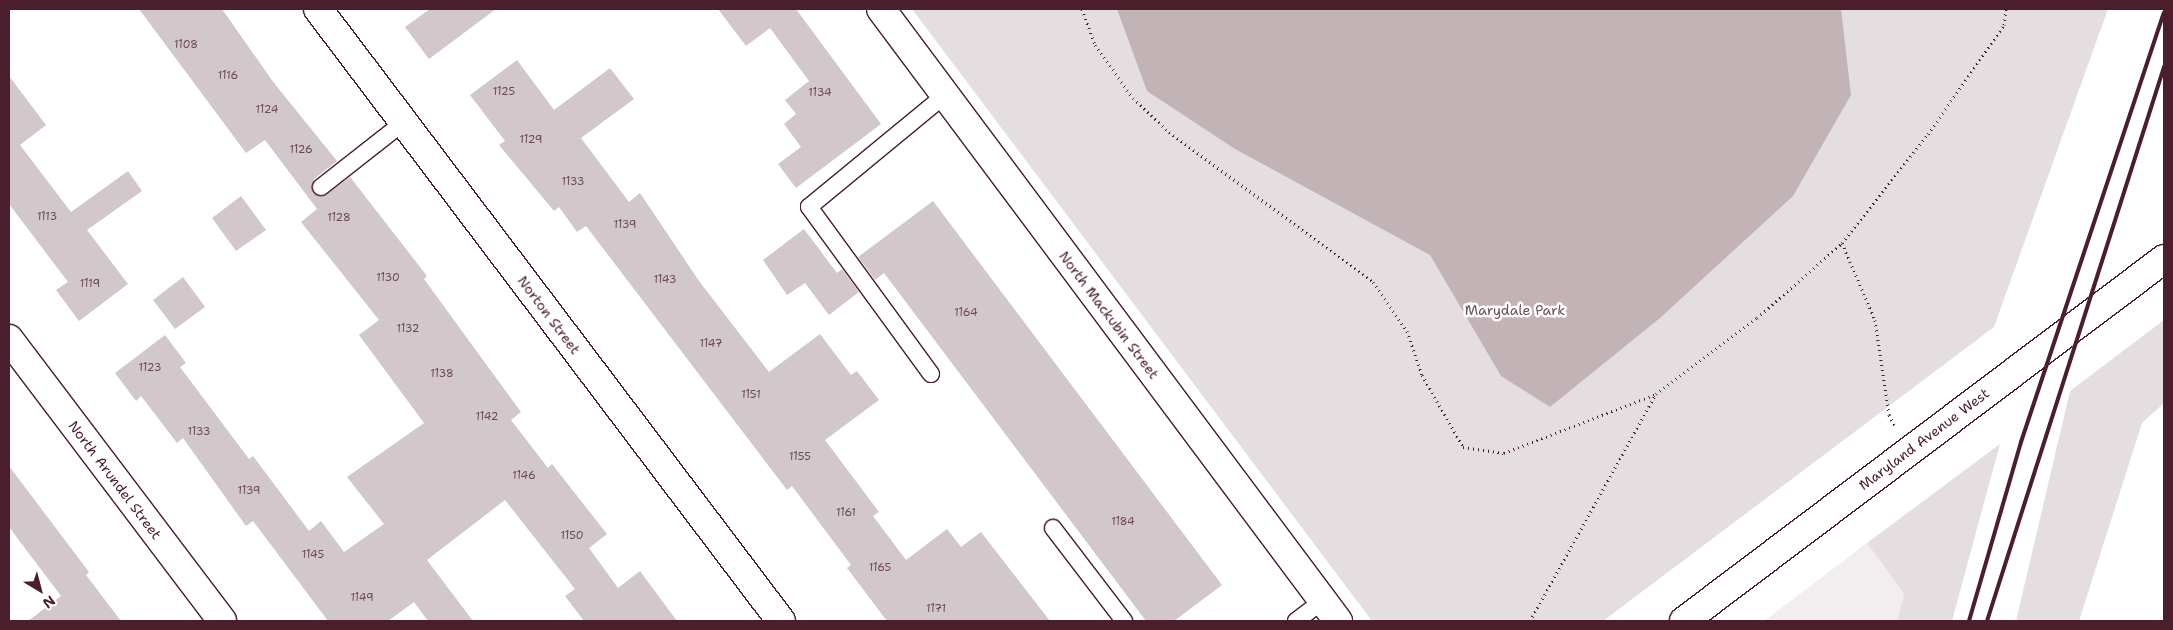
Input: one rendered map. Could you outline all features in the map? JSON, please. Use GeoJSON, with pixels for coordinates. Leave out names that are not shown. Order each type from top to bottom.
{"type":"FeatureCollection","features":[{"type":"Feature","properties":{"kind":"street","name":"Norton Street"},"geometry":{"type":"LineString","coordinates":[[318,9],[781,621]]}},
{"type":"Feature","properties":{"kind":"street","name":"North Mackubin Street"},"geometry":{"type":"LineString","coordinates":[[881,9],[1331,611]]}},
{"type":"Feature","properties":{"kind":"street","name":"Maryland Avenue West"},"geometry":{"type":"LineString","coordinates":[[1684,621],[2164,259]]}},
{"type":"Feature","properties":{"kind":"street","name":"North Arundel Street"},"geometry":{"type":"LineString","coordinates":[[9,338],[222,621]]}},
{"type":"Feature","properties":{"kind":"lane"},"geometry":{"type":"LineString","coordinates":[[931,374],[809,207],[945,95]]}},
{"type":"Feature","properties":{"kind":"lane"},"geometry":{"type":"LineString","coordinates":[[321,188],[404,122]]}},
{"type":"Feature","properties":{"kind":"lane"},"geometry":{"type":"LineString","coordinates":[[1053,528],[1124,621]]}},
{"type":"Feature","properties":{"kind":"lane"},"geometry":{"type":"LineString","coordinates":[[1296,621],[1331,611]]}},
{"type":"Feature","properties":{"kind":"path"},"geometry":{"type":"LineString","coordinates":[[1082,9],[1095,45],[1133,98],[1168,132],[1373,282],[1407,331],[1422,374],[1463,447],[1504,453],[1656,394],[1757,318],[1842,243],[1928,134],[2004,24],[2006,9]]}},
{"type":"Feature","properties":{"kind":"path"},"geometry":{"type":"LineString","coordinates":[[1842,243],[1875,320],[1889,414],[1910,450]]}},
{"type":"Feature","properties":{"kind":"path"},"geometry":{"type":"LineString","coordinates":[[1530,621],[1656,394]]}},
{"type":"Feature","properties":{"kind":"shaded area"},"geometry":{"type":"Polygon","coordinates":[[[1117,9],[1841,9],[1851,95],[1793,196],[1660,318],[1550,407],[1501,376],[1430,255],[1235,149],[1147,91],[1117,9]]]}},
{"type":"Feature","properties":{"kind":"shaded area"},"geometry":{"type":"Polygon","coordinates":[[[1867,543],[1904,594],[1897,621],[1764,621],[1867,543]]]}},
{"type":"Feature","properties":{"kind":"green space","name":"Marydale Park"},"geometry":{"type":"Polygon","coordinates":[[[912,9],[2108,9],[1994,327],[1603,621],[1372,621],[912,9]]]}},
{"type":"Feature","properties":{"kind":"green space"},"geometry":{"type":"Polygon","coordinates":[[[2164,320],[2164,403],[2142,423],[2079,621],[2016,621],[2070,391],[2164,320]]]}},
{"type":"Feature","properties":{"kind":"green space"},"geometry":{"type":"Polygon","coordinates":[[[2000,444],[1952,621],[1897,621],[1904,594],[1867,543],[2000,444]]]}},
{"type":"Feature","properties":{"kind":"building"},"geometry":{"type":"Polygon","coordinates":[[[139,9],[222,9],[274,83],[337,161],[314,179],[313,193],[323,197],[350,177],[427,276],[424,279],[521,412],[511,420],[548,468],[552,464],[607,534],[589,548],[618,588],[640,571],[677,621],[584,621],[565,596],[575,589],[505,500],[427,560],[473,621],[428,621],[414,602],[388,621],[328,621],[253,521],[246,526],[183,438],[177,443],[141,396],[136,401],[115,373],[165,335],[186,363],[180,367],[249,459],[253,456],[309,531],[321,521],[344,552],[384,524],[347,477],[424,423],[359,335],[379,320],[301,222],[317,209],[265,140],[246,153],[139,9]]]}},
{"type":"Feature","properties":{"kind":"building"},"geometry":{"type":"Polygon","coordinates":[[[430,9],[496,9],[429,59],[405,27],[430,9]]]}},
{"type":"Feature","properties":{"kind":"building"},"geometry":{"type":"Polygon","coordinates":[[[718,9],[796,9],[881,124],[796,188],[778,164],[801,147],[784,124],[796,114],[785,100],[809,81],[770,28],[746,46],[718,9]]]}},
{"type":"Feature","properties":{"kind":"building"},"geometry":{"type":"Polygon","coordinates":[[[517,60],[554,110],[610,68],[634,99],[581,138],[629,202],[640,193],[699,281],[769,372],[820,334],[851,375],[857,371],[879,400],[825,440],[879,512],[873,516],[906,560],[947,529],[961,547],[981,532],[1050,621],[887,621],[847,568],[851,565],[792,486],[787,490],[586,226],[577,232],[559,207],[554,211],[499,145],[505,141],[470,95],[517,60]]]}},
{"type":"Feature","properties":{"kind":"building"},"geometry":{"type":"Polygon","coordinates":[[[9,76],[46,125],[20,145],[71,212],[128,171],[142,191],[87,230],[128,284],[79,321],[56,290],[68,282],[9,204],[9,76]]]}},
{"type":"Feature","properties":{"kind":"building"},"geometry":{"type":"Polygon","coordinates":[[[241,196],[266,230],[236,251],[212,218],[241,196]]]}},
{"type":"Feature","properties":{"kind":"building"},"geometry":{"type":"Polygon","coordinates":[[[933,201],[1222,585],[1174,621],[1146,621],[884,273],[875,280],[858,257],[933,201]]]}},
{"type":"Feature","properties":{"kind":"building"},"geometry":{"type":"Polygon","coordinates":[[[804,229],[837,273],[842,269],[859,292],[829,315],[805,283],[787,295],[763,260],[804,229]]]}},
{"type":"Feature","properties":{"kind":"building"},"geometry":{"type":"Polygon","coordinates":[[[183,277],[205,307],[175,329],[153,300],[183,277]]]}},
{"type":"Feature","properties":{"kind":"building"},"geometry":{"type":"Polygon","coordinates":[[[9,466],[89,572],[86,575],[121,621],[28,621],[61,596],[9,527],[9,466]]]}},
{"type":"Feature","properties":{"kind":"railway"},"geometry":{"type":"LineString","coordinates":[[1969,621],[2021,442],[2164,13]]}},
{"type":"Feature","properties":{"kind":"railway"},"geometry":{"type":"LineString","coordinates":[[1987,621],[2164,67]]}}]}
